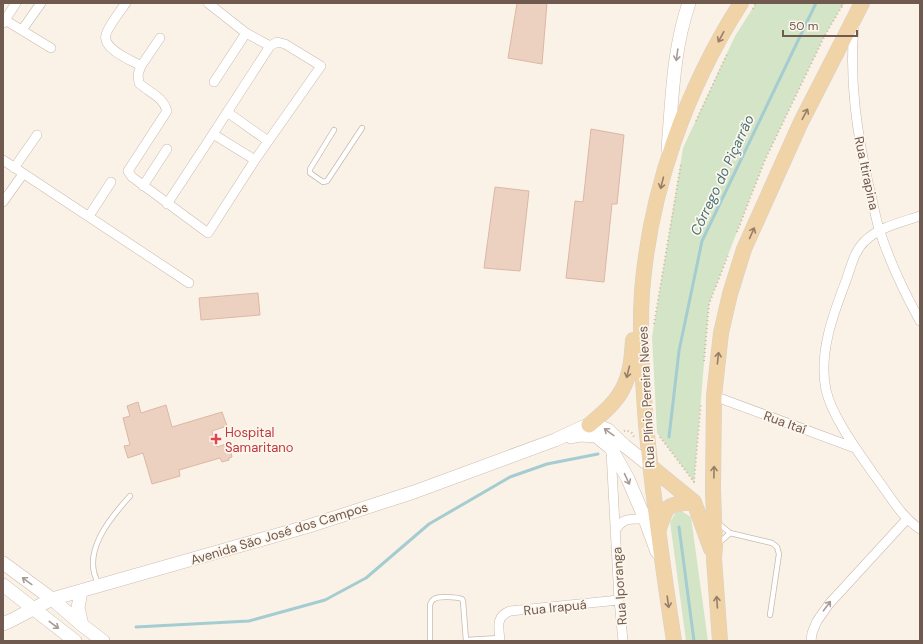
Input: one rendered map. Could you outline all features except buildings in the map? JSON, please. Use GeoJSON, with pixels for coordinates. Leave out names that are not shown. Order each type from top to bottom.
{"type":"FeatureCollection","features":[{"type":"Feature","properties":{"kind":"main road"},"geometry":{"type":"LineString","coordinates":[[674,162],[674,79],[682,22],[689,3]]}},
{"type":"Feature","properties":{"kind":"main road"},"geometry":{"type":"LineString","coordinates":[[720,641],[708,397],[721,333],[730,294],[744,249],[802,122],[862,3]]}},
{"type":"Feature","properties":{"kind":"main road","name":"Rua Plínio Pereira Neves"},"geometry":{"type":"LineString","coordinates":[[674,641],[650,466],[653,438],[641,352],[642,292],[652,224],[674,162],[695,88],[731,18],[746,6]]}},
{"type":"Feature","properties":{"kind":"main road"},"geometry":{"type":"LineString","coordinates":[[589,425],[610,406],[624,386],[631,360],[635,325],[642,292]]}},
{"type":"Feature","properties":{"kind":"main road","name":"Avenida São José dos Campos"},"geometry":{"type":"LineString","coordinates":[[3,624],[52,599],[309,526],[414,492],[555,440],[589,425],[602,427],[614,443],[620,464],[654,542],[665,582]]}},
{"type":"Feature","properties":{"kind":"main road","name":"Avenida São José dos Campos"},"geometry":{"type":"LineString","coordinates":[[555,440],[580,435],[596,436],[602,440],[625,446],[650,466]]}},
{"type":"Feature","properties":{"kind":"main road"},"geometry":{"type":"LineString","coordinates":[[650,466],[694,502],[715,553]]}},
{"type":"Feature","properties":{"kind":"main road"},"geometry":{"type":"LineString","coordinates":[[658,530],[664,513],[670,506],[694,502]]}},
{"type":"Feature","properties":{"kind":"main road"},"geometry":{"type":"LineString","coordinates":[[3,563],[52,599],[103,641]]}},
{"type":"Feature","properties":{"kind":"main road"},"geometry":{"type":"LineString","coordinates":[[3,585],[75,641]]}},
{"type":"Feature","properties":{"kind":"main road"},"geometry":{"type":"LineString","coordinates":[[81,591],[78,608],[82,625]]}},
{"type":"Feature","properties":{"kind":"street"},"geometry":{"type":"LineString","coordinates":[[16,3],[4,21],[51,48]]}},
{"type":"Feature","properties":{"kind":"street"},"geometry":{"type":"LineString","coordinates":[[22,30],[41,3]]}},
{"type":"Feature","properties":{"kind":"street"},"geometry":{"type":"LineString","coordinates":[[126,3],[106,35],[106,42],[110,48],[141,66]]}},
{"type":"Feature","properties":{"kind":"street"},"geometry":{"type":"LineString","coordinates":[[208,3],[246,33],[270,46]]}},
{"type":"Feature","properties":{"kind":"street","name":"Rua Itirapina"},"geometry":{"type":"LineString","coordinates":[[855,17],[851,55],[855,113],[860,146],[879,231],[908,300],[920,321]]}},
{"type":"Feature","properties":{"kind":"street"},"geometry":{"type":"LineString","coordinates":[[214,82],[246,33]]}},
{"type":"Feature","properties":{"kind":"street"},"geometry":{"type":"LineString","coordinates":[[160,38],[141,66],[138,74],[139,83],[160,98],[165,104],[167,110],[128,171],[132,177],[143,186],[167,204],[208,233],[255,160],[321,66],[285,44],[276,42],[270,46],[167,204]]}},
{"type":"Feature","properties":{"kind":"street"},"geometry":{"type":"LineString","coordinates":[[227,112],[268,141]]}},
{"type":"Feature","properties":{"kind":"street"},"geometry":{"type":"LineString","coordinates":[[213,134],[255,160]]}},
{"type":"Feature","properties":{"kind":"street"},"geometry":{"type":"LineString","coordinates":[[14,168],[37,135]]}},
{"type":"Feature","properties":{"kind":"street"},"geometry":{"type":"LineString","coordinates":[[143,186],[167,149]]}},
{"type":"Feature","properties":{"kind":"street"},"geometry":{"type":"LineString","coordinates":[[3,160],[189,283]]}},
{"type":"Feature","properties":{"kind":"street"},"geometry":{"type":"LineString","coordinates":[[3,202],[23,174]]}},
{"type":"Feature","properties":{"kind":"street"},"geometry":{"type":"LineString","coordinates":[[88,216],[111,182]]}},
{"type":"Feature","properties":{"kind":"street"},"geometry":{"type":"LineString","coordinates":[[920,216],[879,231],[865,241],[855,256],[835,310],[826,350],[824,372],[826,391],[831,406],[855,448],[907,519],[920,529]]}},
{"type":"Feature","properties":{"kind":"street","name":"Rua Itaí"},"geometry":{"type":"LineString","coordinates":[[708,397],[855,448]]}},
{"type":"Feature","properties":{"kind":"street","name":"Rua Iporanga"},"geometry":{"type":"LineString","coordinates":[[614,443],[615,531],[623,641]]}},
{"type":"Feature","properties":{"kind":"street","name":"Rua Iporanga"},"geometry":{"type":"LineString","coordinates":[[615,531],[619,524],[627,519],[645,519]]}},
{"type":"Feature","properties":{"kind":"street"},"geometry":{"type":"LineString","coordinates":[[811,641],[812,633],[817,621],[829,604],[907,519]]}},
{"type":"Feature","properties":{"kind":"street","name":"Rua Irapuá"},"geometry":{"type":"LineString","coordinates":[[500,640],[498,624],[500,618],[510,611],[619,600]]}},
{"type":"Feature","properties":{"kind":"lane"},"geometry":{"type":"LineString","coordinates":[[334,130],[310,169],[310,173],[323,182],[327,181],[362,128]]}},
{"type":"Feature","properties":{"kind":"lane"},"geometry":{"type":"LineString","coordinates":[[100,585],[94,576],[92,568],[93,557],[105,528],[115,513],[130,496]]}},
{"type":"Feature","properties":{"kind":"lane"},"geometry":{"type":"LineString","coordinates":[[714,521],[730,533],[772,544],[777,547],[779,554],[770,615]]}},
{"type":"Feature","properties":{"kind":"lane"},"geometry":{"type":"LineString","coordinates":[[715,553],[730,533]]}},
{"type":"Feature","properties":{"kind":"lane"},"geometry":{"type":"LineString","coordinates":[[430,641],[431,602],[436,598],[456,597],[462,599],[463,602],[466,640],[500,640]]}},
{"type":"Feature","properties":{"kind":"path"},"geometry":{"type":"LineString","coordinates":[[746,6],[756,3]]}},
{"type":"Feature","properties":{"kind":"path"},"geometry":{"type":"LineString","coordinates":[[737,232],[765,160],[825,35],[843,4],[838,3]]}},
{"type":"Feature","properties":{"kind":"path"},"geometry":{"type":"LineString","coordinates":[[693,127],[729,50]]}},
{"type":"Feature","properties":{"kind":"path"},"geometry":{"type":"LineString","coordinates":[[654,329],[674,162]]}},
{"type":"Feature","properties":{"kind":"path"},"geometry":{"type":"LineString","coordinates":[[704,366],[709,304],[732,246]]}},
{"type":"Feature","properties":{"kind":"path"},"geometry":{"type":"LineString","coordinates":[[614,443],[626,430],[632,433],[640,444],[653,438],[694,482],[708,397]]}},
{"type":"Feature","properties":{"kind":"green space"},"geometry":{"type":"Polygon","coordinates":[[[756,3],[844,3],[825,35],[765,160],[709,304],[694,482],[657,433],[652,337],[683,148],[735,36],[756,3]]]}},
{"type":"Feature","properties":{"kind":"green space"},"geometry":{"type":"Polygon","coordinates":[[[678,509],[691,517],[708,641],[686,641],[670,522],[678,509]]]}},
{"type":"Feature","properties":{"kind":"waterway","name":"Córrego do Piçarrão"},"geometry":{"type":"LineString","coordinates":[[669,437],[679,351],[702,241],[816,3]]}},
{"type":"Feature","properties":{"kind":"waterway","name":"Córrego do Piçarrão"},"geometry":{"type":"LineString","coordinates":[[136,627],[249,621],[325,600],[366,578],[429,524],[510,477],[547,464],[598,454]]}},
{"type":"Feature","properties":{"kind":"waterway"},"geometry":{"type":"LineString","coordinates":[[679,527],[694,641]]}},
{"type":"Feature","properties":{"kind":"place","name":"Hospital Samaritano"},"geometry":{"type":"Point","coordinates":[216,439]}}]}
